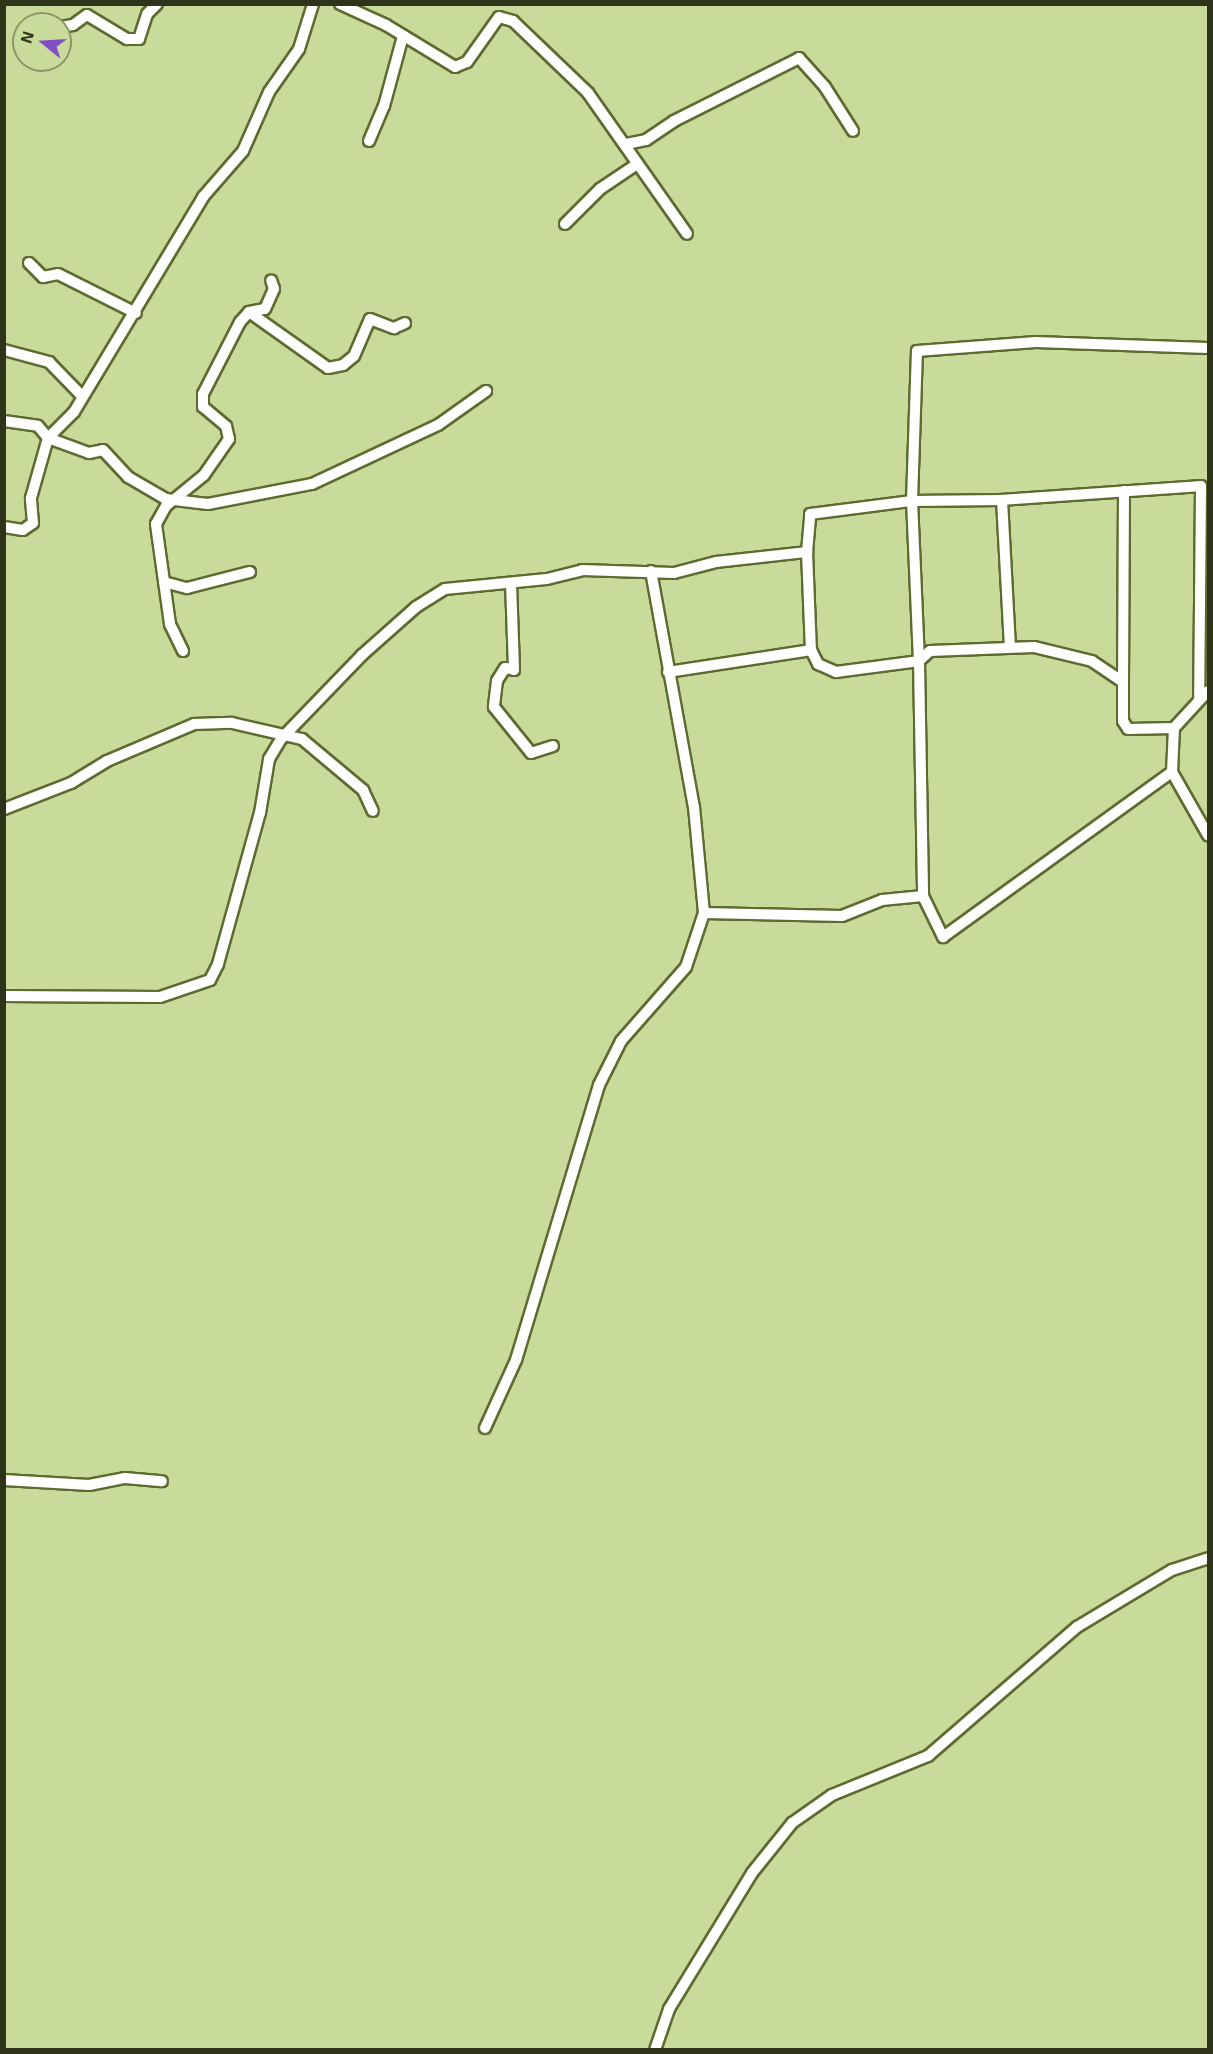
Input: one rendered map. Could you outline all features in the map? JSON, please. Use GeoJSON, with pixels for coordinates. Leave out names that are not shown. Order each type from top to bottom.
{"type":"FeatureCollection","features":[{"type":"Feature","properties":{"kind":"street"},"geometry":{"type":"LineString","coordinates":[[72,25],[87,15],[127,39],[139,39],[147,14],[157,4]]}},
{"type":"Feature","properties":{"kind":"street"},"geometry":{"type":"LineString","coordinates":[[4,527],[23,530],[33,523],[31,498],[48,438],[74,412],[81,395],[136,313],[203,197],[243,151],[268,92],[299,49],[312,4]]}},
{"type":"Feature","properties":{"kind":"street"},"geometry":{"type":"LineString","coordinates":[[340,4],[403,36],[449,66],[462,66],[499,17],[507,17],[588,93],[687,234]]}},
{"type":"Feature","properties":{"kind":"street"},"geometry":{"type":"LineString","coordinates":[[369,141],[384,106],[403,36]]}},
{"type":"Feature","properties":{"kind":"street"},"geometry":{"type":"LineString","coordinates":[[626,144],[646,140],[674,121],[799,58],[825,87],[853,131]]}},
{"type":"Feature","properties":{"kind":"street"},"geometry":{"type":"LineString","coordinates":[[565,224],[600,189],[637,164]]}},
{"type":"Feature","properties":{"kind":"street"},"geometry":{"type":"LineString","coordinates":[[29,263],[43,276],[58,274],[136,313]]}},
{"type":"Feature","properties":{"kind":"street"},"geometry":{"type":"LineString","coordinates":[[183,651],[170,624],[156,524],[166,506],[176,502],[204,475],[228,439],[226,426],[202,402],[231,339],[249,312],[265,309],[274,289],[271,280]]}},
{"type":"Feature","properties":{"kind":"street"},"geometry":{"type":"LineString","coordinates":[[249,312],[320,364],[335,368],[354,356],[370,319],[394,328],[405,323]]}},
{"type":"Feature","properties":{"kind":"street"},"geometry":{"type":"LineString","coordinates":[[1172,771],[943,937],[923,896],[919,661],[912,501],[917,351],[1036,342],[1209,348]]}},
{"type":"Feature","properties":{"kind":"street"},"geometry":{"type":"LineString","coordinates":[[4,350],[49,362],[81,395]]}},
{"type":"Feature","properties":{"kind":"street"},"geometry":{"type":"LineString","coordinates":[[4,421],[38,426],[48,438],[88,453],[103,450],[140,486],[176,502],[208,504],[312,484],[438,425],[486,391]]}},
{"type":"Feature","properties":{"kind":"street"},"geometry":{"type":"LineString","coordinates":[[1124,682],[1092,661],[1010,646],[930,651],[919,661],[836,672],[818,664],[811,650],[807,552],[810,514],[912,501],[1002,500],[1201,486],[1203,586],[1199,698]]}},
{"type":"Feature","properties":{"kind":"street"},"geometry":{"type":"LineString","coordinates":[[1124,490],[1123,722],[1128,729],[1174,728]]}},
{"type":"Feature","properties":{"kind":"street"},"geometry":{"type":"LineString","coordinates":[[1002,500],[1010,646]]}},
{"type":"Feature","properties":{"kind":"street"},"geometry":{"type":"LineString","coordinates":[[4,996],[160,997],[210,980],[218,964],[260,813],[269,759],[288,732],[362,655],[428,598],[458,585],[511,583],[582,570],[674,573],[716,562],[807,552]]}},
{"type":"Feature","properties":{"kind":"street"},"geometry":{"type":"LineString","coordinates":[[485,1428],[516,1360],[599,1084],[621,1041],[686,967],[704,913],[694,807],[651,571]]}},
{"type":"Feature","properties":{"kind":"street"},"geometry":{"type":"LineString","coordinates":[[164,582],[187,588],[250,572]]}},
{"type":"Feature","properties":{"kind":"street"},"geometry":{"type":"LineString","coordinates":[[511,583],[514,670],[505,668],[497,681],[494,707],[531,753],[553,746]]}},
{"type":"Feature","properties":{"kind":"street"},"geometry":{"type":"LineString","coordinates":[[668,672],[811,650]]}},
{"type":"Feature","properties":{"kind":"street"},"geometry":{"type":"LineString","coordinates":[[1209,691],[1199,698],[1174,728],[1172,771],[1209,835]]}},
{"type":"Feature","properties":{"kind":"street"},"geometry":{"type":"LineString","coordinates":[[4,809],[71,783],[107,761],[194,724],[232,723],[288,732],[340,768],[363,790],[373,811]]}},
{"type":"Feature","properties":{"kind":"street"},"geometry":{"type":"LineString","coordinates":[[704,913],[842,916],[882,900],[923,896]]}},
{"type":"Feature","properties":{"kind":"street"},"geometry":{"type":"LineString","coordinates":[[4,1480],[89,1485],[125,1478],[162,1481]]}},
{"type":"Feature","properties":{"kind":"street"},"geometry":{"type":"LineString","coordinates":[[655,2049],[669,2009],[752,1873],[792,1823],[832,1795],[928,1756],[1077,1627],[1172,1570],[1209,1558]]}}]}
